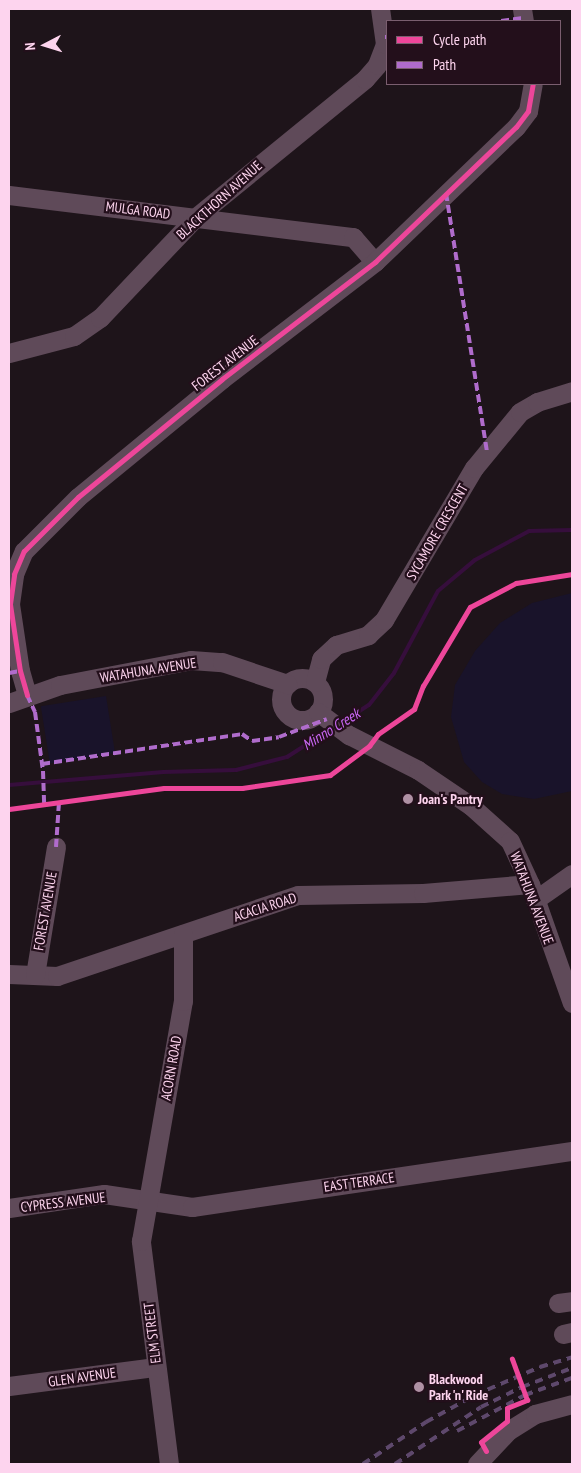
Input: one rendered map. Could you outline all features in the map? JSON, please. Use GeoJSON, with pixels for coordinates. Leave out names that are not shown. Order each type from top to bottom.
{"type":"FeatureCollection","features":[{"type":"Feature","properties":{"kind":"street","name":"BLACKTHORN AVENUE"},"geometry":{"type":"LineString","coordinates":[[9,353],[74,336],[100,318],[196,217],[365,80],[377,65],[385,44],[380,9]]}},
{"type":"Feature","properties":{"kind":"street","name":"FOREST AVENUE"},"geometry":{"type":"LineString","coordinates":[[27,695],[20,671],[10,604],[14,574],[24,551],[85,490],[222,379],[374,262],[516,127],[528,111],[533,85]]}},
{"type":"Feature","properties":{"kind":"street","name":"MULGA ROAD"},"geometry":{"type":"LineString","coordinates":[[9,195],[353,236],[374,262]]}},
{"type":"Feature","properties":{"kind":"street","name":"SYCAMORE CRESCENT"},"geometry":{"type":"LineString","coordinates":[[315,682],[321,659],[336,645],[368,635],[384,620],[474,468],[520,412],[537,402],[572,391]]}},
{"type":"Feature","properties":{"kind":"street","name":"WATAHUNA AVENUE"},"geometry":{"type":"LineString","coordinates":[[9,703],[27,695],[60,685],[191,660],[222,662],[287,684]]}},
{"type":"Feature","properties":{"kind":"street"},"geometry":{"type":"LineString","coordinates":[[300,678],[315,682],[323,695],[330,721],[306,719],[290,715],[282,703],[287,684],[300,678]]}},
{"type":"Feature","properties":{"kind":"street","name":"WATAHUNA AVENUE"},"geometry":{"type":"LineString","coordinates":[[330,721],[418,770],[471,806],[510,841],[532,892],[572,1003]]}},
{"type":"Feature","properties":{"kind":"street","name":"FOREST AVENUE"},"geometry":{"type":"LineString","coordinates":[[35,975],[56,847]]}},
{"type":"Feature","properties":{"kind":"street"},"geometry":{"type":"LineString","coordinates":[[532,892],[572,874]]}},
{"type":"Feature","properties":{"kind":"street","name":"ACACIA ROAD"},"geometry":{"type":"LineString","coordinates":[[9,974],[56,976],[298,895],[532,892]]}},
{"type":"Feature","properties":{"kind":"street","name":"ACORN ROAD"},"geometry":{"type":"LineString","coordinates":[[147,1201],[183,1001],[183,934]]}},
{"type":"Feature","properties":{"kind":"street","name":"EAST TERRACE"},"geometry":{"type":"LineString","coordinates":[[147,1201],[192,1206],[572,1151]]}},
{"type":"Feature","properties":{"kind":"street","name":"CYPRESS AVENUE"},"geometry":{"type":"LineString","coordinates":[[9,1208],[104,1194],[147,1201]]}},
{"type":"Feature","properties":{"kind":"street","name":"ELM STREET"},"geometry":{"type":"LineString","coordinates":[[147,1201],[141,1241],[169,1464]]}},
{"type":"Feature","properties":{"kind":"street","name":"GLEN AVENUE"},"geometry":{"type":"LineString","coordinates":[[9,1386],[156,1367]]}},
{"type":"Feature","properties":{"kind":"street"},"geometry":{"type":"LineString","coordinates":[[477,1464],[508,1431],[535,1414],[572,1404]]}},
{"type":"Feature","properties":{"kind":"shaded area"},"geometry":{"type":"Polygon","coordinates":[[[572,593],[572,791],[534,799],[502,794],[482,782],[464,762],[451,717],[455,685],[475,651],[500,623],[532,603],[572,593]]]}},
{"type":"Feature","properties":{"kind":"shaded area"},"geometry":{"type":"Polygon","coordinates":[[[106,696],[115,753],[50,764],[41,706],[106,696]]]}},
{"type":"Feature","properties":{"kind":"waterway","name":"Minno Creek"},"geometry":{"type":"LineString","coordinates":[[341,723],[369,705],[394,673],[438,591],[475,560],[529,531],[572,530]]}},
{"type":"Feature","properties":{"kind":"waterway","name":"Minno Creek"},"geometry":{"type":"LineString","coordinates":[[9,785],[163,772],[236,770],[287,757],[331,729]]}},
{"type":"Feature","properties":{"kind":"railway"},"geometry":{"type":"LineString","coordinates":[[363,1464],[426,1422],[475,1395],[540,1367],[572,1357]]}},
{"type":"Feature","properties":{"kind":"railway"},"geometry":{"type":"LineString","coordinates":[[395,1464],[481,1407],[522,1387],[572,1368]]}},
{"type":"Feature","properties":{"kind":"railway"},"geometry":{"type":"LineString","coordinates":[[457,1431],[525,1395],[572,1378]]}},
{"type":"Feature","properties":{"kind":"marked path"},"geometry":{"type":"LineString","coordinates":[[508,20],[523,18]]}},
{"type":"Feature","properties":{"kind":"marked path"},"geometry":{"type":"LineString","coordinates":[[446,193],[487,451]]}},
{"type":"Feature","properties":{"kind":"marked path"},"geometry":{"type":"LineString","coordinates":[[9,673],[20,671]]}},
{"type":"Feature","properties":{"kind":"marked path"},"geometry":{"type":"LineString","coordinates":[[27,695],[35,712],[43,771],[44,804]]}},
{"type":"Feature","properties":{"kind":"marked path"},"geometry":{"type":"LineString","coordinates":[[42,764],[242,734],[252,741],[279,737],[327,719]]}},
{"type":"Feature","properties":{"kind":"marked path"},"geometry":{"type":"LineString","coordinates":[[56,847],[59,802]]}},
{"type":"Feature","properties":{"kind":"cycle path"},"geometry":{"type":"LineString","coordinates":[[27,695],[20,671],[10,604],[14,574],[24,551],[78,497],[222,379],[375,262],[516,127],[528,111],[533,85]]}},
{"type":"Feature","properties":{"kind":"cycle path"},"geometry":{"type":"LineString","coordinates":[[9,809],[164,788],[242,788],[330,775],[369,746],[378,734],[414,709],[423,686],[470,607],[516,583],[572,574]]}},
{"type":"Feature","properties":{"kind":"cycle path"},"geometry":{"type":"LineString","coordinates":[[486,1451],[481,1442],[507,1421],[507,1408],[527,1400],[512,1359]]}},
{"type":"Feature","properties":{"kind":"place","name":"Joan's Pantry"},"geometry":{"type":"Point","coordinates":[408,799]}},
{"type":"Feature","properties":{"kind":"place","name":"Blackwood Park 'n' Ride"},"geometry":{"type":"Point","coordinates":[419,1387]}}]}
